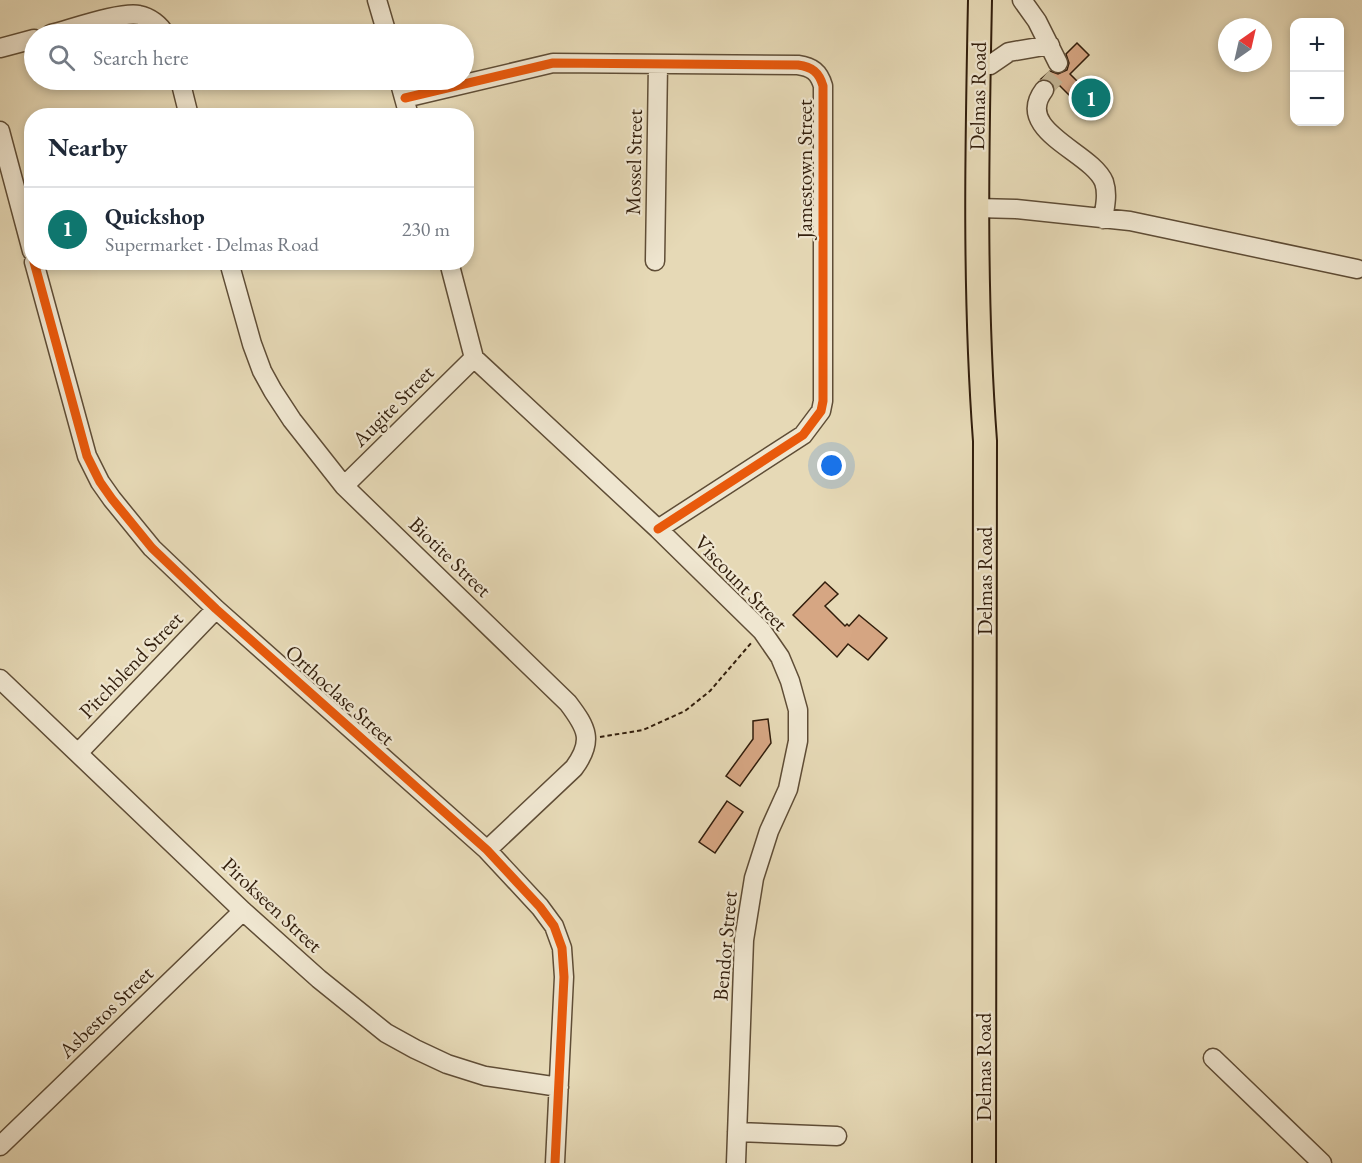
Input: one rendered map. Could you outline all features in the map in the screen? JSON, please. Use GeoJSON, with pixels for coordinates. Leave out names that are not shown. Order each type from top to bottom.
{"type":"FeatureCollection","features":[{"type":"Feature","properties":{"kind":"main road","name":"Delmas Road"},"geometry":{"type":"LineString","coordinates":[[980,0],[983,209],[993,376],[989,780],[990,1163]]}},
{"type":"Feature","properties":{"kind":"main road","name":"Delmas Road"},"geometry":{"type":"LineString","coordinates":[[984,1163],[985,441],[980,374],[983,209],[991,0]]}},
{"type":"Feature","properties":{"kind":"street"},"geometry":{"type":"LineString","coordinates":[[377,0],[384,24]]}},
{"type":"Feature","properties":{"kind":"street"},"geometry":{"type":"LineString","coordinates":[[1022,0],[1037,21],[1058,63]]}},
{"type":"Feature","properties":{"kind":"street"},"geometry":{"type":"LineString","coordinates":[[91,24],[137,14],[150,18],[156,24]]}},
{"type":"Feature","properties":{"kind":"street"},"geometry":{"type":"LineString","coordinates":[[0,48],[24,42]]}},
{"type":"Feature","properties":{"kind":"street"},"geometry":{"type":"LineString","coordinates":[[990,65],[1009,52],[1050,45]]}},
{"type":"Feature","properties":{"kind":"street","name":"Jamestown Street"},"geometry":{"type":"LineString","coordinates":[[474,87],[552,63],[807,66],[815,70],[820,77],[823,86],[823,401],[821,411],[814,422],[794,441],[658,529]]}},
{"type":"Feature","properties":{"kind":"street","name":"Mossel Street"},"geometry":{"type":"LineString","coordinates":[[654,261],[658,64]]}},
{"type":"Feature","properties":{"kind":"street"},"geometry":{"type":"LineString","coordinates":[[182,90],[187,108]]}},
{"type":"Feature","properties":{"kind":"street"},"geometry":{"type":"LineString","coordinates":[[402,90],[407,107]]}},
{"type":"Feature","properties":{"kind":"street","name":"Jamestown Street"},"geometry":{"type":"LineString","coordinates":[[407,107],[463,90]]}},
{"type":"Feature","properties":{"kind":"street"},"geometry":{"type":"LineString","coordinates":[[1044,90],[1037,103],[1038,118],[1103,180],[1106,189],[1103,219]]}},
{"type":"Feature","properties":{"kind":"street"},"geometry":{"type":"LineString","coordinates":[[0,131],[24,221]]}},
{"type":"Feature","properties":{"kind":"street"},"geometry":{"type":"LineString","coordinates":[[983,209],[1016,209],[1130,221],[1357,269]]}},
{"type":"Feature","properties":{"kind":"street","name":"Orthoclase Street"},"geometry":{"type":"LineString","coordinates":[[36,270],[87,456],[100,482],[152,548],[216,609],[487,850],[540,907],[554,926],[562,948],[564,977],[555,1163]]}},
{"type":"Feature","properties":{"kind":"street","name":"Biotite Street"},"geometry":{"type":"LineString","coordinates":[[232,270],[252,344],[262,371],[292,420],[344,486],[568,703],[581,720],[588,738]]}},
{"type":"Feature","properties":{"kind":"street"},"geometry":{"type":"LineString","coordinates":[[451,270],[474,358]]}},
{"type":"Feature","properties":{"kind":"street","name":"Viscount Street"},"geometry":{"type":"LineString","coordinates":[[474,358],[658,529],[762,631],[780,657],[790,681],[798,710],[798,741]]}},
{"type":"Feature","properties":{"kind":"street","name":"Augite Street"},"geometry":{"type":"LineString","coordinates":[[344,486],[474,358]]}},
{"type":"Feature","properties":{"kind":"street","name":"Pitchblend Street"},"geometry":{"type":"LineString","coordinates":[[79,752],[216,609]]}},
{"type":"Feature","properties":{"kind":"street","name":"Pirokseen Street"},"geometry":{"type":"LineString","coordinates":[[0,679],[243,911],[386,1033],[447,1064],[485,1076],[560,1088]]}},
{"type":"Feature","properties":{"kind":"street"},"geometry":{"type":"LineString","coordinates":[[487,850],[574,768],[584,755],[588,738]]}},
{"type":"Feature","properties":{"kind":"street","name":"Bendor Street"},"geometry":{"type":"LineString","coordinates":[[736,1163],[744,940],[754,878],[769,831],[788,789],[798,741]]}},
{"type":"Feature","properties":{"kind":"street","name":"Asbestos Street"},"geometry":{"type":"LineString","coordinates":[[0,1146],[243,911]]}},
{"type":"Feature","properties":{"kind":"street"},"geometry":{"type":"LineString","coordinates":[[1213,1058],[1322,1163]]}},
{"type":"Feature","properties":{"kind":"street"},"geometry":{"type":"LineString","coordinates":[[737,1136],[836,1140]]}},
{"type":"Feature","properties":{"kind":"path"},"geometry":{"type":"LineString","coordinates":[[588,738],[643,730],[685,711],[710,691],[762,631]]}},
{"type":"Feature","properties":{"kind":"building"},"geometry":{"type":"Polygon","coordinates":[[[1077,43],[1089,55],[1070,74],[1089,93],[1078,104],[1059,85],[1055,89],[1049,80],[1041,79],[1050,71],[1058,74],[1067,70],[1069,63],[1066,54],[1077,43]]]}},
{"type":"Feature","properties":{"kind":"building"},"geometry":{"type":"Polygon","coordinates":[[[825,582],[838,594],[825,606],[845,626],[847,624],[849,626],[859,615],[887,638],[868,660],[848,644],[837,657],[793,615],[825,582]]]}},
{"type":"Feature","properties":{"kind":"building"},"geometry":{"type":"Polygon","coordinates":[[[768,719],[771,743],[740,786],[726,776],[753,739],[753,721],[768,719]]]}},
{"type":"Feature","properties":{"kind":"building"},"geometry":{"type":"Polygon","coordinates":[[[727,801],[743,812],[715,853],[699,842],[727,801]]]}},
{"type":"Feature","properties":{"kind":"tunnel"},"geometry":{"type":"LineString","coordinates":[[1044,90],[1056,76],[1058,63]]}},
{"type":"Feature","properties":{"kind":"cycle path"},"geometry":{"type":"LineString","coordinates":[[474,82],[553,63],[798,65],[807,67],[817,74],[823,86],[823,401],[821,411],[803,435],[658,529]]}},
{"type":"Feature","properties":{"kind":"cycle path"},"geometry":{"type":"LineString","coordinates":[[405,98],[439,90]]}},
{"type":"Feature","properties":{"kind":"cycle path"},"geometry":{"type":"LineString","coordinates":[[36,270],[87,456],[100,482],[112,499],[152,548],[216,609],[487,850],[540,907],[554,926],[562,948],[564,977],[555,1163]]}},
{"type":"Feature","properties":{"kind":"place","name":"Quickshop"},"geometry":{"type":"Point","coordinates":[1091,98]}}]}
